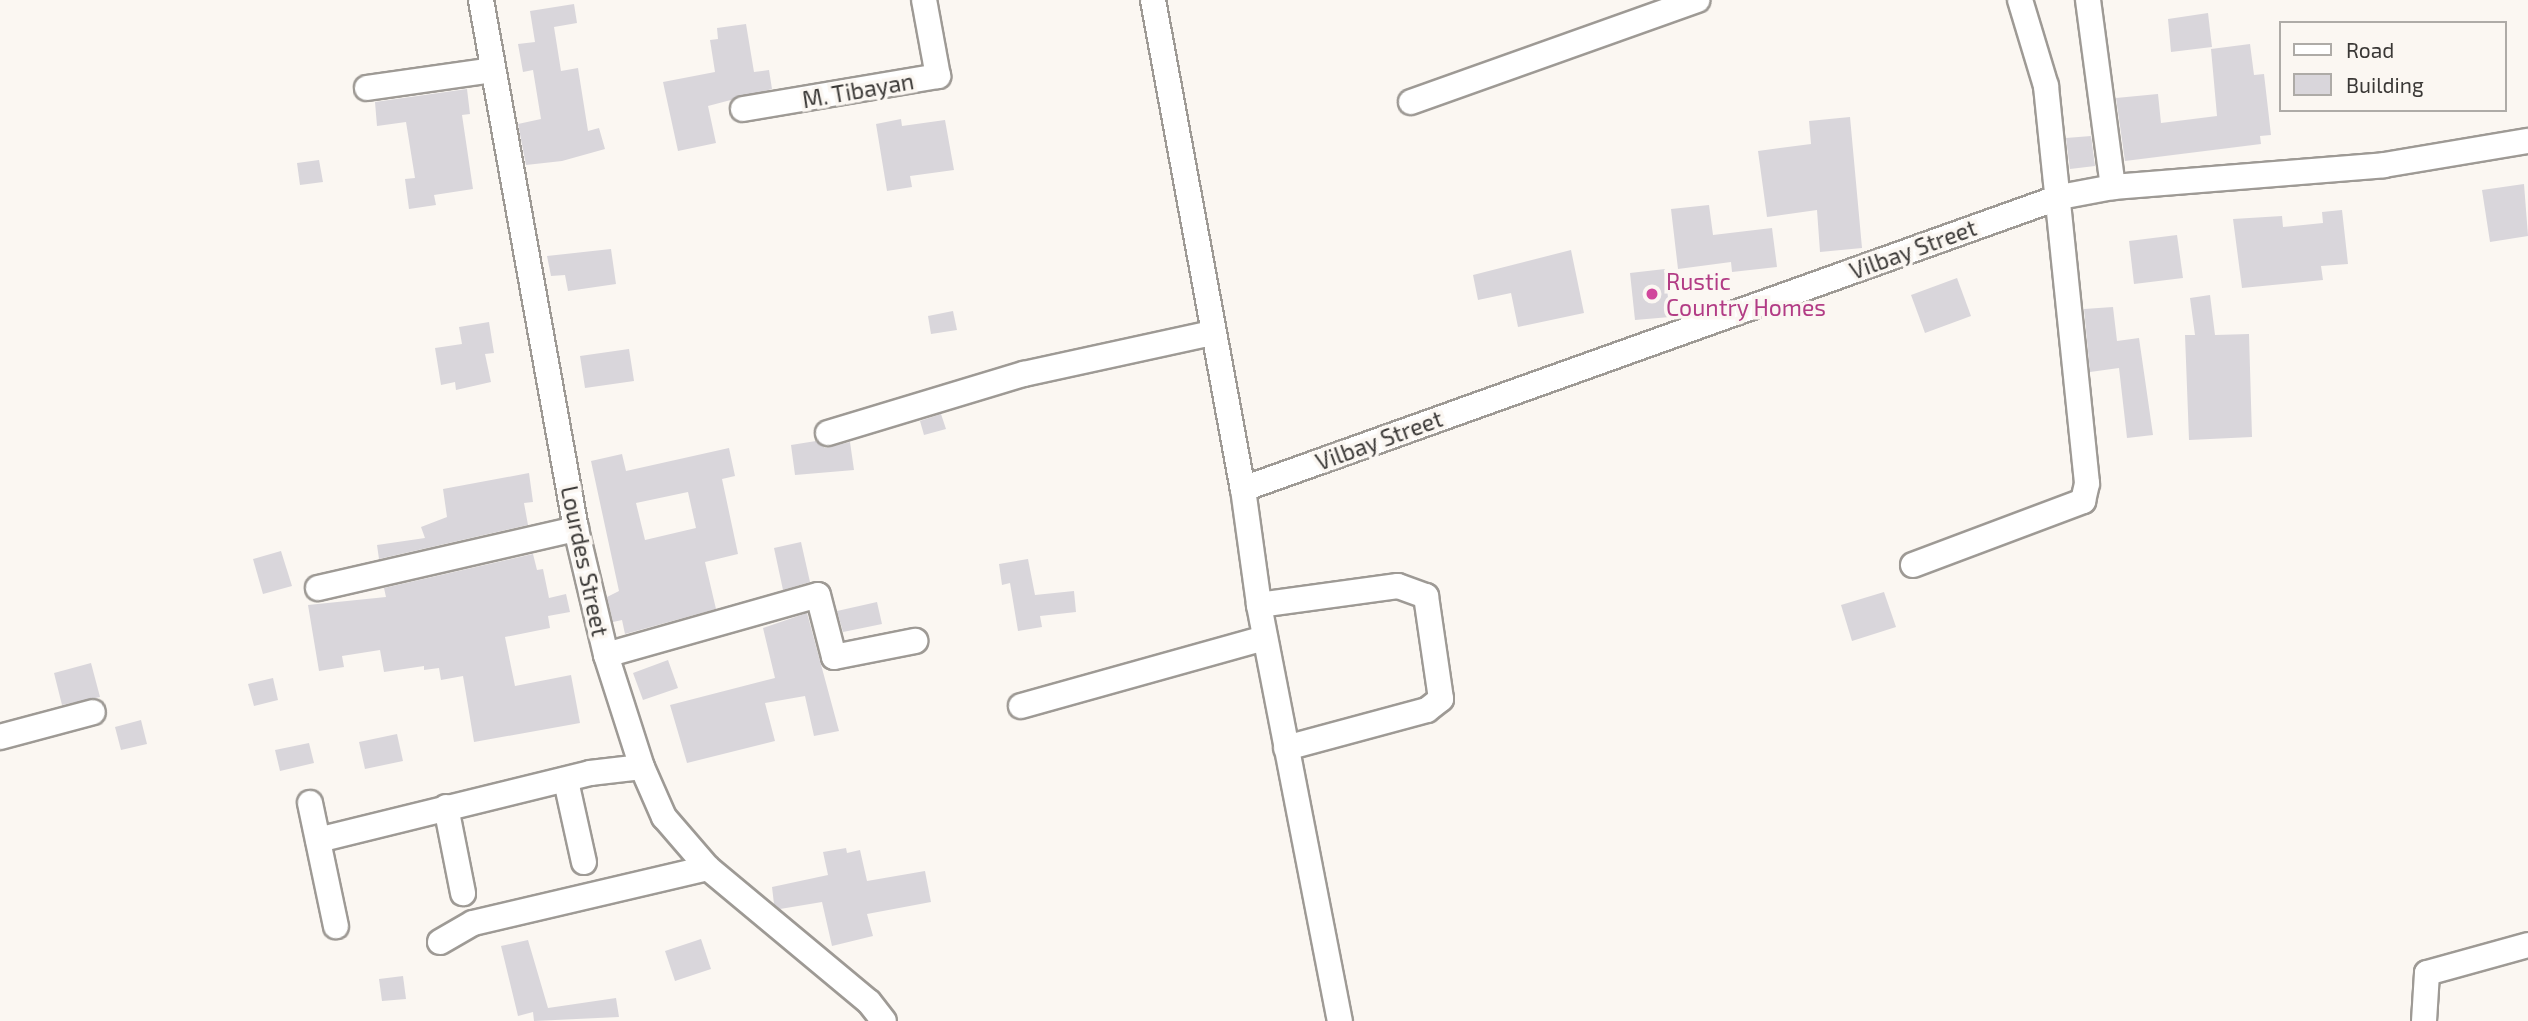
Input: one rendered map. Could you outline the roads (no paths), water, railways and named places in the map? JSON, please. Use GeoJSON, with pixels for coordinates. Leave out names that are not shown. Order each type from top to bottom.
{"type":"FeatureCollection","features":[{"type":"Feature","properties":{"kind":"street","name":"Lourdes Street"},"geometry":{"type":"LineString","coordinates":[[481,0],[576,529],[606,655],[642,767],[664,817],[708,868],[869,1002],[884,1021]]}},
{"type":"Feature","properties":{"kind":"street","name":"M. Tibayan"},"geometry":{"type":"LineString","coordinates":[[743,109],[938,76],[925,0]]}},
{"type":"Feature","properties":{"kind":"street"},"geometry":{"type":"LineString","coordinates":[[1153,0],[1212,333],[1243,489],[1265,638],[1340,1021]]}},
{"type":"Feature","properties":{"kind":"street"},"geometry":{"type":"LineString","coordinates":[[1411,102],[1697,0]]}},
{"type":"Feature","properties":{"kind":"street"},"geometry":{"type":"LineString","coordinates":[[1913,565],[2083,500],[2087,483],[2060,197],[2046,86],[2020,0]]}},
{"type":"Feature","properties":{"kind":"street"},"geometry":{"type":"LineString","coordinates":[[2088,0],[2113,187]]}},
{"type":"Feature","properties":{"kind":"street"},"geometry":{"type":"LineString","coordinates":[[367,88],[493,70]]}},
{"type":"Feature","properties":{"kind":"street","name":"Vilbay Street"},"geometry":{"type":"LineString","coordinates":[[1243,489],[2060,197],[2113,187],[2384,164],[2528,141]]}},
{"type":"Feature","properties":{"kind":"street"},"geometry":{"type":"LineString","coordinates":[[828,433],[1024,374],[1212,333]]}},
{"type":"Feature","properties":{"kind":"street"},"geometry":{"type":"LineString","coordinates":[[318,588],[576,529]]}},
{"type":"Feature","properties":{"kind":"street"},"geometry":{"type":"LineString","coordinates":[[1259,605],[1398,586],[1426,596],[1441,699],[1427,710],[1286,748]]}},
{"type":"Feature","properties":{"kind":"street"},"geometry":{"type":"LineString","coordinates":[[606,655],[818,595],[834,657],[915,642]]}},
{"type":"Feature","properties":{"kind":"street"},"geometry":{"type":"LineString","coordinates":[[1021,706],[1265,638]]}},
{"type":"Feature","properties":{"kind":"street"},"geometry":{"type":"LineString","coordinates":[[0,737],[93,712]]}},
{"type":"Feature","properties":{"kind":"street"},"geometry":{"type":"LineString","coordinates":[[318,840],[446,807],[566,780],[642,767]]}},
{"type":"Feature","properties":{"kind":"street"},"geometry":{"type":"LineString","coordinates":[[566,780],[584,862]]}},
{"type":"Feature","properties":{"kind":"street"},"geometry":{"type":"LineString","coordinates":[[310,803],[336,926]]}},
{"type":"Feature","properties":{"kind":"street"},"geometry":{"type":"LineString","coordinates":[[446,807],[463,893]]}},
{"type":"Feature","properties":{"kind":"street"},"geometry":{"type":"LineString","coordinates":[[440,942],[473,923],[708,868]]}},
{"type":"Feature","properties":{"kind":"street"},"geometry":{"type":"LineString","coordinates":[[2424,1021],[2427,974],[2528,944]]}},
{"type":"Feature","properties":{"kind":"place","name":"Rustic Country Homes"},"geometry":{"type":"Point","coordinates":[1652,294]}}]}
